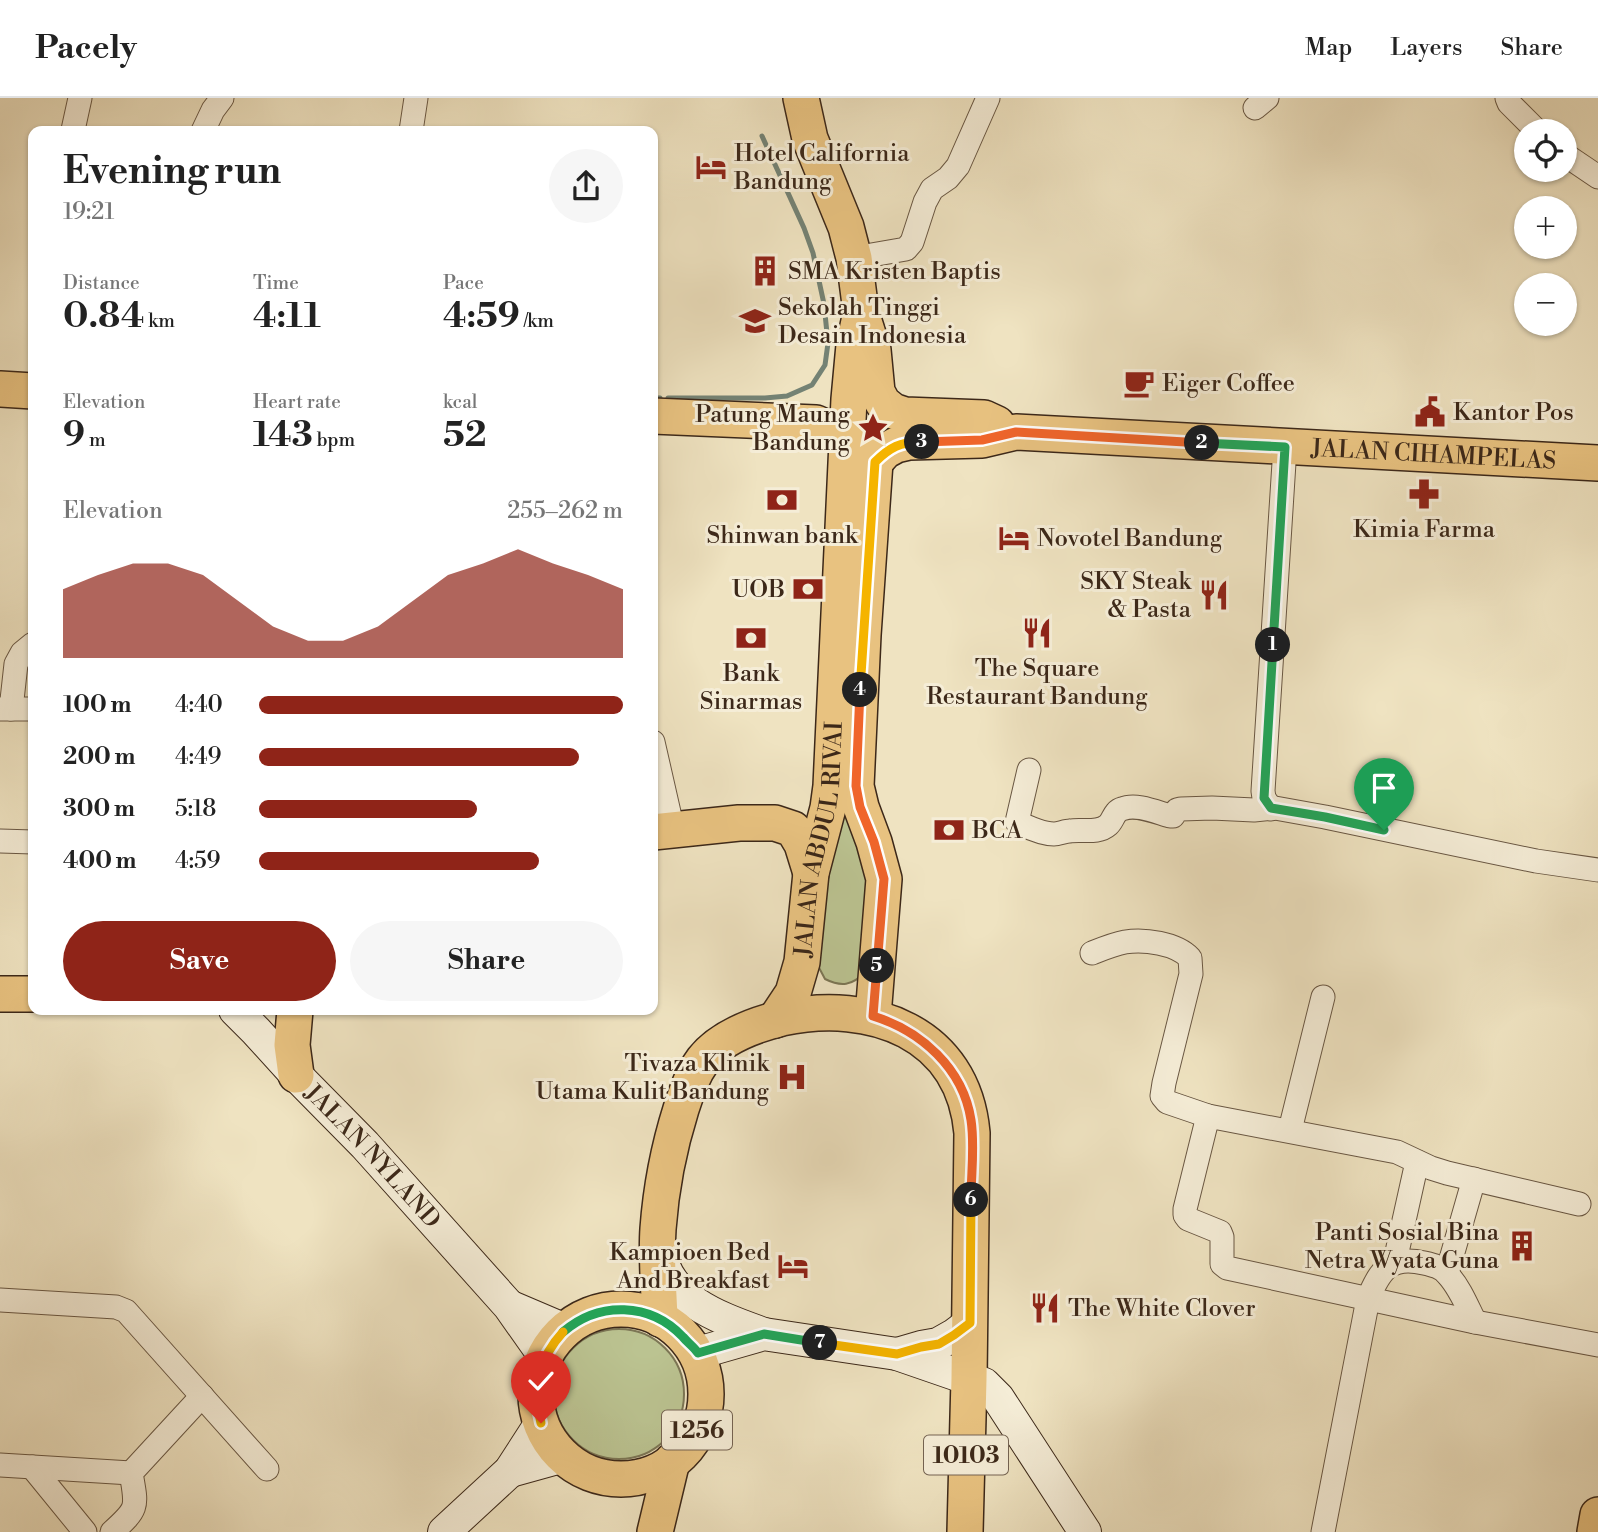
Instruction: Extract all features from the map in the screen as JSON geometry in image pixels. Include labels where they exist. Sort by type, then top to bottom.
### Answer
[{"type":"main road","points":[[779,98],[789,142],[805,178],[831,226],[854,258]]},
{"type":"main road","points":[[801,98],[810,139],[846,227],[854,258],[861,312]]},
{"type":"main road","name":"JALAN ABDUL RIVAI","points":[[775,1020],[793,993],[802,962],[811,873],[831,786],[850,389],[854,345],[861,312]]},
{"type":"main road","name":"JALAN CIHAMPELAS","points":[[861,312],[873,350],[877,391],[883,402],[893,411],[905,415],[984,418],[1016,432]]},
{"type":"main road","points":[[0,389],[28,391]]},
{"type":"main road","points":[[816,424],[840,410],[850,389]]},
{"type":"main road","points":[[658,416],[816,424],[838,433],[875,462]]},
{"type":"main road","name":"JALAN CIHAMPELAS","points":[[875,462],[885,451],[909,442],[982,440],[1016,432],[1598,463]]},
{"type":"main road","name":"JALAN ABDUL RIVAI","points":[[874,1002],[884,879],[860,807],[856,786],[875,462]]},
{"type":"main road","points":[[663,831],[739,823],[775,823],[793,829],[802,844],[811,873]]},
{"type":"main road","points":[[802,962],[806,978],[816,991],[830,999],[846,1002],[862,998],[874,1002],[901,1027],[924,1042],[944,1060],[965,1095],[972,1133],[969,1379]]},
{"type":"main road","points":[[0,994],[28,994]]},
{"type":"main road","points":[[660,1319],[658,1229],[668,1157],[694,1073],[704,1059],[723,1042],[748,1029],[775,1020],[820,1013],[853,1013],[874,1002]]},
{"type":"main road","name":"JALAN NYLAND","points":[[240,1015],[365,1145],[509,1306],[555,1344]]},
{"type":"main road","points":[[295,1015],[292,1045],[296,1075]]},
{"type":"main road","points":[[658,1229],[661,1259],[675,1288],[719,1318],[764,1334],[897,1354],[984,1384],[998,1398],[1085,1532]]},
{"type":"main road","points":[[555,1344],[584,1318],[616,1309],[639,1311],[660,1319],[678,1332],[698,1353],[764,1334]]},
{"type":"main road","points":[[897,1354],[939,1344],[970,1323]]},
{"type":"main road","name":"1256","points":[[555,1344],[540,1368],[536,1390],[541,1423],[554,1446],[574,1465],[598,1476],[625,1479],[650,1473],[672,1461],[694,1435],[703,1414],[705,1392],[698,1353]]},
{"type":"main road","name":"10103","points":[[965,1532],[969,1379]]},
{"type":"main road","points":[[443,1532],[510,1471],[541,1423]]},
{"type":"main road","points":[[966,1443],[979,1430],[995,1425],[1012,1429],[1025,1441]]},
{"type":"main road","points":[[510,1471],[564,1456]]},
{"type":"main road","name":"1256","points":[[656,1531],[672,1461]]},
{"type":"main road","name":"1256","points":[[638,1477],[656,1531]]},
{"type":"main road","points":[[1595,1532],[1598,1514]]},
{"type":"street","points":[[74,126],[80,98]]},
{"type":"street","points":[[205,126],[222,98]]},
{"type":"street","points":[[412,126],[416,98]]},
{"type":"street","points":[[854,258],[906,249],[912,242],[925,202],[932,189],[948,178],[958,166],[988,98]]},
{"type":"street","points":[[1507,98],[1525,119]]},
{"type":"street","points":[[1577,163],[1598,177]]},
{"type":"street","points":[[0,379],[28,381]]},
{"type":"street","points":[[1028,770],[1017,822],[1055,834],[1103,828],[1122,808],[1142,808],[1170,816],[1181,809],[1254,810],[1267,799],[1285,447]]},
{"type":"street","points":[[15,709],[16,664],[28,648]]},
{"type":"street","points":[[658,786],[663,831]]},
{"type":"street","points":[[1267,799],[1325,817],[1460,846],[1598,870]]},
{"type":"street","points":[[0,841],[28,842]]},
{"type":"street","points":[[1091,953],[1124,942],[1139,942],[1164,944],[1185,952],[1190,958],[1191,974],[1164,1083],[1162,1096],[1167,1102],[1208,1116],[1397,1152],[1431,1168],[1579,1204]]},
{"type":"street","points":[[1290,1130],[1323,997]]},
{"type":"street","points":[[1208,1116],[1185,1215],[1188,1219],[1220,1232],[1224,1267],[1475,1322],[1598,1345]]},
{"type":"street","points":[[1323,1532],[1368,1299],[1378,1276],[1395,1261],[1417,1162]]},
{"type":"street","points":[[1447,1273],[1474,1180]]},
{"type":"street","points":[[1395,1261],[1412,1260],[1437,1266],[1447,1273],[1463,1296],[1475,1322]]},
{"type":"street","points":[[0,1300],[116,1307],[126,1311],[267,1469]]},
{"type":"street","points":[[131,1473],[202,1396]]},
{"type":"street","points":[[0,1465],[131,1473]]},
{"type":"street","points":[[32,1467],[85,1532]]},
{"type":"street","points":[[112,1532],[135,1507],[131,1473]]},
{"type":"green space","points":[[846,789],[870,874],[865,972],[856,980],[841,984],[825,979],[816,962],[820,885]]},
{"type":"green space","points":[[619,1329],[644,1334],[665,1348],[679,1369],[684,1394],[679,1419],[665,1440],[644,1454],[619,1459],[594,1454],[573,1440],[559,1419],[554,1394],[559,1369],[573,1348],[594,1334]]},
{"type":"waterway","points":[[668,398],[787,396],[812,385],[825,365],[828,343],[824,304],[813,253],[762,136]]},
{"type":"place","name":"Hotel California Bandung","points":[[711,167]]},
{"type":"place","name":"SMA Kristen Baptis","points":[[765,271]]},
{"type":"place","name":"Sekolah Tinggi Desain Indonesia","points":[[755,321]]},
{"type":"place","name":"Eiger Coffee","points":[[1139,383]]},
{"type":"place","name":"Kantor Pos","points":[[1430,412]]},
{"type":"place","name":"Patung Maung Bandung","points":[[873,428]]},
{"type":"place","name":"Kimia Farma","points":[[1424,494]]},
{"type":"place","name":"Shinwan bank","points":[[782,500]]},
{"type":"place","name":"Novotel Bandung","points":[[1014,538]]},
{"type":"place","name":"UOB","points":[[808,589]]},
{"type":"place","name":"SKY Steak & Pasta","points":[[1214,595]]},
{"type":"place","name":"The Square Restaurant Bandung","points":[[1037,633]]},
{"type":"place","name":"Bank Sinarmas","points":[[751,638]]},
{"type":"place","name":"BCA","points":[[949,830]]},
{"type":"place","name":"Tivaza Klinik Utama Kulit Bandung","points":[[792,1077]]},
{"type":"place","name":"Panti Sosial Bina Netra Wyata Guna","points":[[1522,1246]]},
{"type":"place","name":"Kampioen Bed And Breakfast","points":[[793,1266]]},
{"type":"place","name":"The White Clover","points":[[1045,1308]]},
{"type":"route","points":[[541,1423],[536,1390],[540,1368],[550,1348],[573,1324],[605,1311],[628,1309],[650,1314],[670,1325],[698,1353],[764,1334],[897,1354],[939,1344],[970,1323],[972,1133],[965,1095],[944,1060],[924,1042],[901,1027],[873,1016],[884,879],[874,842],[860,807],[856,786],[873,483],[875,462],[885,451],[909,442],[982,440],[1016,432],[1285,447],[1264,798],[1271,808],[1384,830]]}]
